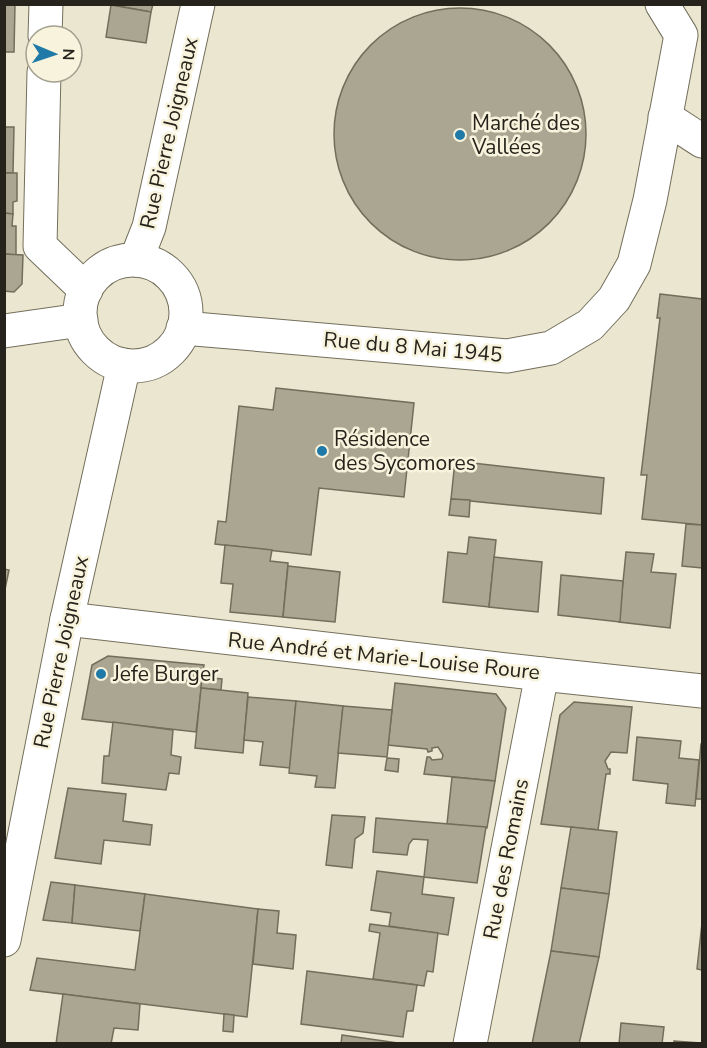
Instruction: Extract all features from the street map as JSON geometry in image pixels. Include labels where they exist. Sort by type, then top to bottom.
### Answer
[{"type":"street","points":[[45,24],[46,4]]},
{"type":"street","name":"Rue Pierre Joigneaux","points":[[136,260],[151,219],[198,4]]},
{"type":"street","name":"Rue du 8 Mai 1945","points":[[183,328],[507,356],[550,348],[590,325],[614,299],[634,264],[650,200],[681,35],[662,4]]},
{"type":"street","points":[[44,84],[40,246],[83,305]]},
{"type":"street","points":[[665,117],[702,141]]},
{"type":"street","points":[[136,260],[149,262],[162,268],[176,282],[185,301],[186,315],[177,342],[167,353],[153,361],[139,365],[124,365],[106,358],[92,346],[83,329],[83,305],[94,277],[106,267],[121,261],[136,260]]},
{"type":"street","points":[[4,331],[83,305]]},
{"type":"street","name":"Rue Pierre Joigneaux","points":[[4,940],[67,619],[124,365]]},
{"type":"street","name":"Rue André et Marie-Louise Roure","points":[[67,619],[702,691]]},
{"type":"street","name":"Rue des Romains","points":[[470,1044],[542,674]]},
{"type":"building","points":[[4,4],[15,4],[14,52],[4,52]]},
{"type":"building","points":[[119,4],[153,4],[151,12],[118,6]]},
{"type":"building","points":[[111,5],[151,12],[146,43],[106,37]]},
{"type":"building","name":"Marché des Vallées","points":[[460,8],[485,11],[508,18],[530,30],[549,45],[564,64],[576,86],[583,109],[586,134],[583,159],[576,182],[564,204],[549,223],[530,238],[508,250],[485,257],[460,260],[435,257],[412,250],[390,238],[371,223],[356,204],[344,182],[337,159],[334,134],[337,109],[344,86],[356,64],[371,45],[390,30],[412,18],[435,11]]},
{"type":"building","points":[[4,127],[14,127],[13,173],[4,173]]},
{"type":"building","points":[[4,173],[17,173],[17,201],[13,202],[13,214],[4,213]]},
{"type":"building","points":[[4,213],[13,214],[12,226],[16,226],[16,255],[4,254]]},
{"type":"building","points":[[4,254],[23,255],[22,284],[14,292],[4,291]]},
{"type":"building","points":[[660,294],[702,299],[702,525],[642,519],[647,475],[641,475],[660,318],[657,318]]},
{"type":"building","name":"Résidence des Sycomores","points":[[276,388],[414,403],[404,497],[319,488],[311,555],[215,544],[218,521],[226,522],[239,406],[273,410]]},
{"type":"building","points":[[455,461],[604,478],[601,514],[451,499]]},
{"type":"building","points":[[451,499],[470,500],[469,517],[449,515]]},
{"type":"building","points":[[686,524],[702,525],[702,568],[682,566]]},
{"type":"building","points":[[469,537],[496,540],[489,607],[443,602],[448,552],[467,554]]},
{"type":"building","points":[[225,545],[272,550],[270,561],[288,563],[283,617],[230,612],[233,584],[221,583]]},
{"type":"building","points":[[626,552],[654,554],[651,572],[676,574],[670,628],[619,622]]},
{"type":"building","points":[[494,557],[542,562],[538,612],[489,607]]},
{"type":"building","points":[[288,566],[340,572],[335,622],[283,617]]},
{"type":"building","points":[[4,569],[9,570],[4,594]]},
{"type":"building","points":[[561,575],[623,581],[620,622],[558,615]]},
{"type":"building","points":[[108,656],[204,665],[196,732],[82,719],[92,665]]},
{"type":"building","points":[[202,677],[222,679],[221,690],[201,688]]},
{"type":"building","points":[[395,683],[496,694],[506,708],[495,781],[424,774],[427,757],[432,760],[442,759],[443,755],[438,747],[428,752],[427,749],[388,745]]},
{"type":"building","points":[[201,688],[248,693],[243,753],[195,748]]},
{"type":"building","points":[[248,697],[296,701],[290,768],[260,765],[263,742],[244,740]]},
{"type":"building","points":[[296,701],[343,706],[335,788],[315,787],[317,776],[289,773]]},
{"type":"building","points":[[574,702],[632,707],[627,753],[611,752],[605,761],[610,774],[606,774],[598,830],[541,824],[560,715]]},
{"type":"building","points":[[343,706],[392,710],[387,757],[338,753]]},
{"type":"building","points":[[113,722],[173,730],[171,755],[181,757],[179,774],[169,773],[166,790],[102,783],[104,756],[109,756]]},
{"type":"building","points":[[637,737],[681,741],[679,758],[699,760],[695,806],[666,803],[668,784],[633,780]]},
{"type":"building","points":[[701,744],[702,799],[696,799]]},
{"type":"building","points":[[387,758],[399,759],[398,772],[385,770]]},
{"type":"building","points":[[452,777],[495,781],[487,828],[447,824]]},
{"type":"building","points":[[68,788],[126,794],[123,821],[152,825],[150,845],[104,840],[101,864],[55,858]]},
{"type":"building","points":[[332,815],[365,817],[363,833],[355,839],[352,868],[326,865]]},
{"type":"building","points":[[376,818],[486,827],[477,883],[424,877],[428,840],[413,839],[409,844],[407,855],[373,852]]},
{"type":"building","points":[[571,827],[617,832],[609,894],[561,888]]},
{"type":"building","points":[[377,871],[424,877],[422,894],[454,898],[448,935],[389,926],[391,913],[371,910]]},
{"type":"building","points":[[51,882],[75,885],[72,923],[43,920]]},
{"type":"building","points":[[75,885],[145,894],[140,931],[72,923]]},
{"type":"building","points":[[561,888],[609,894],[599,957],[551,951]]},
{"type":"building","points":[[145,894],[258,909],[247,1017],[30,990],[37,958],[135,970]]},
{"type":"building","points":[[258,909],[279,911],[277,933],[296,935],[293,969],[253,964]]},
{"type":"building","points":[[702,923],[702,970],[697,969]]},
{"type":"building","points":[[370,924],[438,933],[433,972],[427,971],[424,986],[373,979],[380,933],[369,931]]},
{"type":"building","points":[[551,951],[599,957],[579,1044],[532,1044]]},
{"type":"building","points":[[307,971],[417,985],[413,1011],[407,1011],[403,1037],[301,1024]]},
{"type":"building","points":[[63,994],[140,1004],[138,1030],[114,1028],[111,1044],[56,1044]]},
{"type":"building","points":[[224,1014],[234,1015],[233,1032],[223,1031]]},
{"type":"building","points":[[621,1023],[664,1027],[662,1044],[619,1044]]},
{"type":"building","points":[[342,1035],[405,1044],[341,1044]]},
{"type":"building","points":[[674,1041],[701,1043],[674,1044]]},
{"type":"place","name":"Marché des Vallées","points":[[460,135]]},
{"type":"place","name":"Résidence des Sycomores","points":[[322,451]]},
{"type":"place","name":"Jefe Burger","points":[[101,674]]}]
